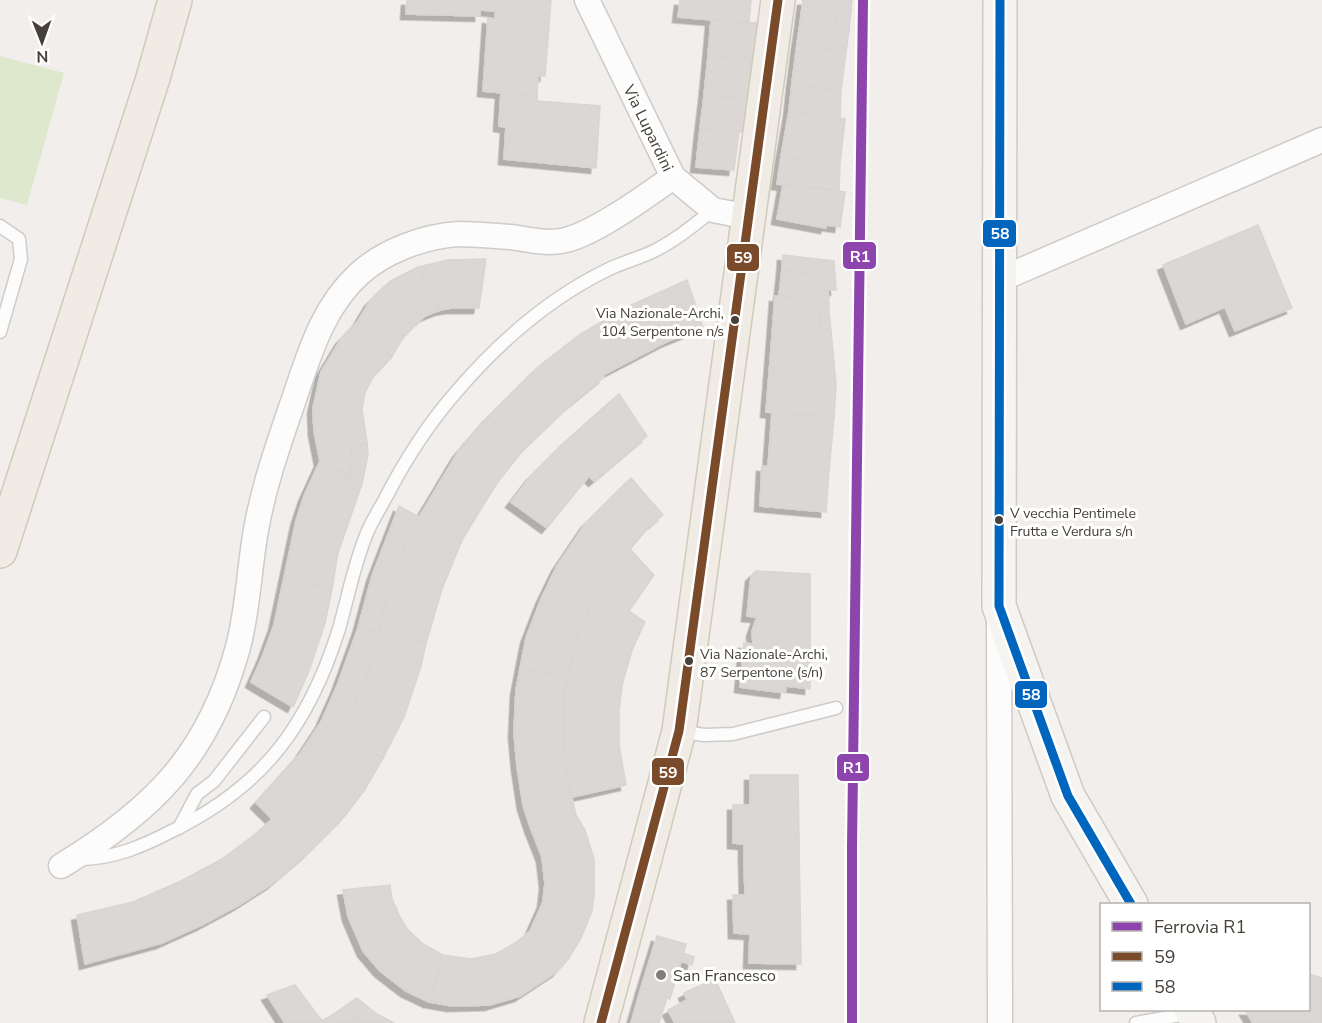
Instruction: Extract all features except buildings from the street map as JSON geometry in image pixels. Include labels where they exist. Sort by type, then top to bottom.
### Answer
[{"type":"main road","points":[[0,551],[153,78],[175,0]]},
{"type":"main road","points":[[601,1023],[679,730],[778,0]]},
{"type":"street","name":"Via Lupardini","points":[[587,0],[673,177],[713,210],[749,217]]},
{"type":"street","points":[[1000,0],[1000,1023]]},
{"type":"street","points":[[999,280],[1322,140]]},
{"type":"street","points":[[66,863],[120,828],[166,786],[197,744],[212,718],[238,646],[256,528],[274,457],[316,334],[332,306],[358,274],[383,256],[411,244],[457,234],[551,242],[567,240],[596,226],[673,177]]},
{"type":"street","points":[[999,606],[1068,795],[1130,903]]},
{"type":"lane","points":[[66,863],[100,860],[140,847],[210,812],[246,784],[278,752],[315,693],[338,630],[367,532],[421,436],[456,392],[495,349],[556,300],[609,269],[654,251],[679,237],[713,210]]},
{"type":"lane","points":[[0,226],[19,239],[21,259],[0,332]]},
{"type":"lane","points":[[679,730],[704,735],[733,734],[836,708]]},
{"type":"lane","points":[[179,828],[197,794],[214,781],[264,717]]},
{"type":"lane","points":[[1136,1023],[1195,1015]]},
{"type":"green space","points":[[0,56],[64,73],[27,205],[0,198]]},
{"type":"rail line","name":"R1","points":[[852,1023],[852,848],[863,0]]},
{"type":"transit line","name":"59","points":[[601,1023],[679,731],[778,0]]},
{"type":"transit line","name":"58","points":[[1000,0],[999,606],[1068,796],[1130,903]]},
{"type":"place","name":"Via Nazionale-Archi, 104 Serpentone n/s","points":[[735,320]]},
{"type":"place","name":"V vecchia Pentimele Frutta e Verdura s/n","points":[[999,520]]},
{"type":"place","name":"Via Nazionale-Archi, 87 Serpentone (s/n)","points":[[689,661]]},
{"type":"place","name":"San Francesco","points":[[661,975]]}]
